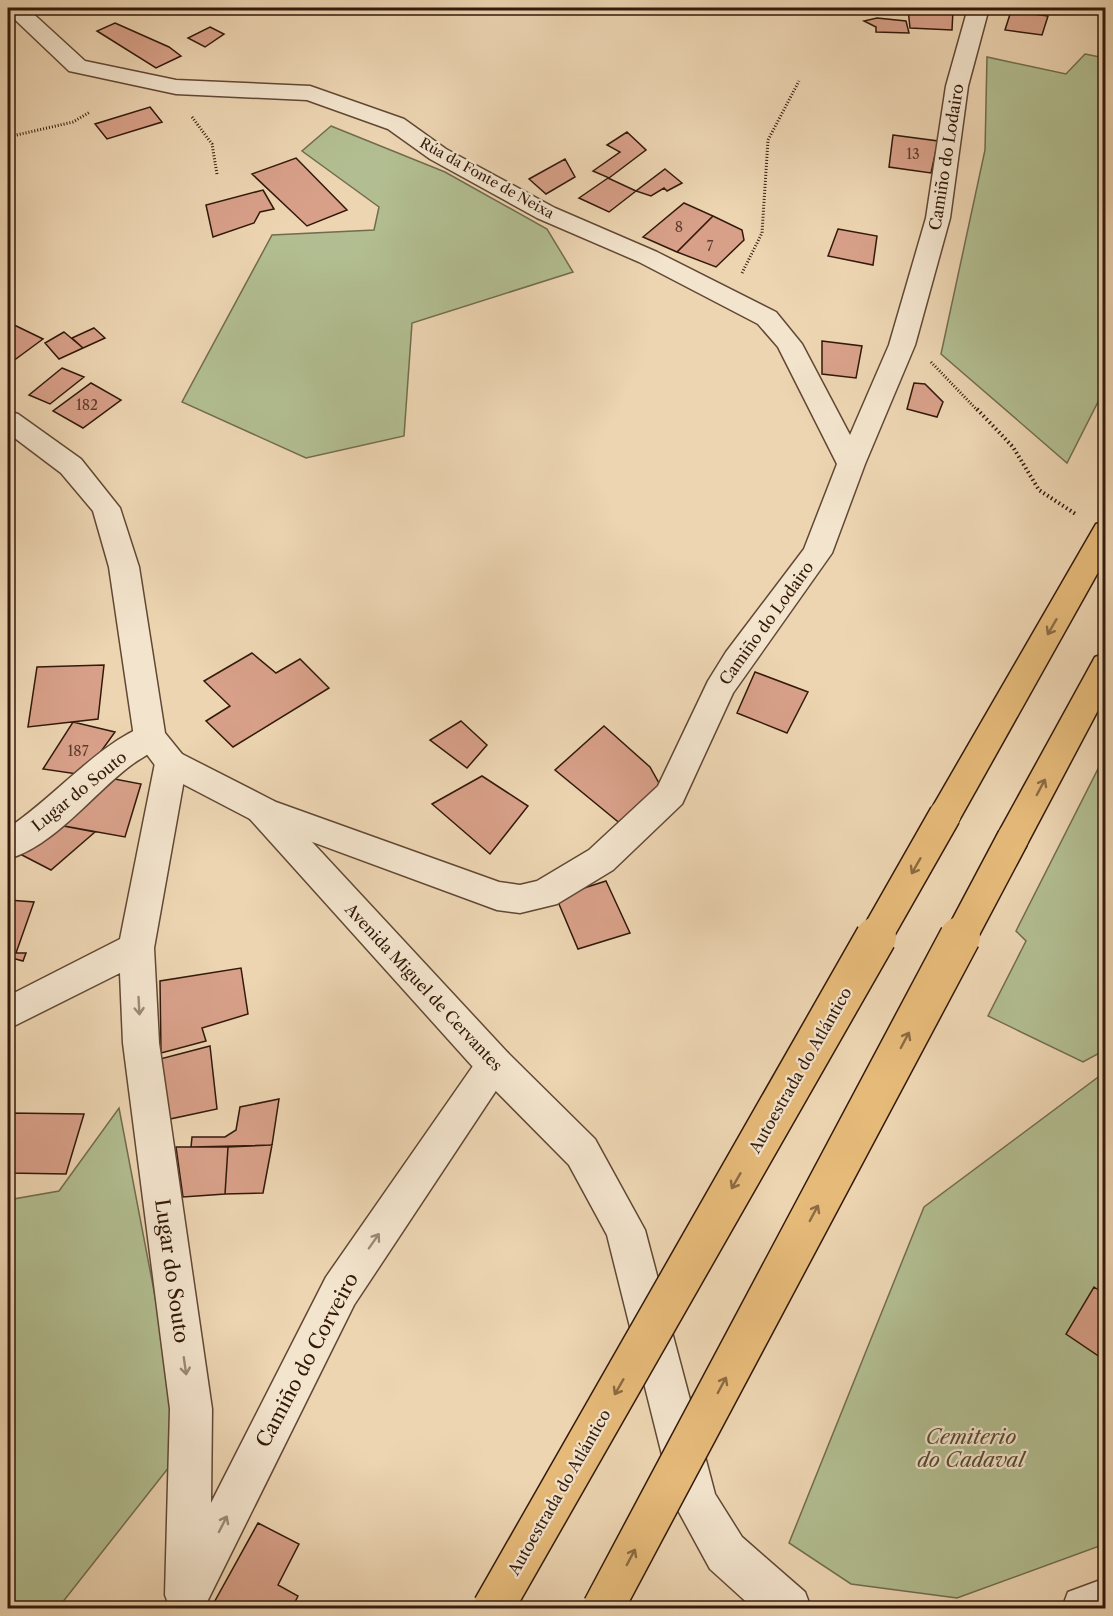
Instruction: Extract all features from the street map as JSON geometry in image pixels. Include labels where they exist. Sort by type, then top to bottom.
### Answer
[{"type":"highway","name":"Autoestrada do Atlántico","points":[[493,1608],[1106,531]]},
{"type":"highway","points":[[603,1608],[1106,665]]},
{"type":"street","name":"Rúa da Fonte de Neixa","points":[[15,8],[77,66],[134,80],[176,87],[310,93],[396,124],[438,154],[546,213],[648,257],[767,318],[789,344],[851,464]]},
{"type":"street","name":"Camiño do Lodairo","points":[[262,810],[440,873],[497,896],[520,899],[545,894],[601,860],[670,795],[719,688],[737,660],[817,553],[851,464],[902,345],[938,218],[957,86],[979,8]]},
{"type":"street","points":[[8,420],[71,466],[106,508],[124,567],[161,750]]},
{"type":"street","name":"Avenida Miguel de Cervantes","points":[[161,750],[262,810],[495,1065],[582,1152],[625,1230],[696,1503],[726,1553],[782,1606]]},
{"type":"street","name":"Lugar do Souto","points":[[8,845],[45,821],[119,757],[161,750],[136,948],[141,1043],[191,1409],[184,1602]]},
{"type":"street","points":[[8,1013],[136,948]]},
{"type":"street","name":"Camiño do Corveiro","points":[[184,1602],[340,1291],[495,1065]]},
{"type":"street","points":[[1084,1608],[1106,1600]]},
{"type":"path","points":[[739,303],[742,270],[762,233],[768,140],[799,81]]},
{"type":"path","points":[[8,137],[73,122],[90,112]]},
{"type":"path","points":[[191,116],[212,144],[217,174]]},
{"type":"path","points":[[902,345],[933,363],[1013,447],[1039,490],[1079,516]]},
{"type":"green space","points":[[1085,54],[1105,58],[1105,388],[1067,463],[941,354],[985,150],[987,57],[1066,74]]},
{"type":"green space","points":[[331,126],[445,172],[547,229],[573,272],[412,323],[404,436],[306,458],[182,402],[272,235],[374,230],[379,207],[302,151]]},
{"type":"green space","points":[[1105,755],[1105,1050],[1083,1062],[988,1016],[1026,941],[1016,931]]},
{"type":"green space","name":"Cemiterio do Cadaval","points":[[1105,1072],[1105,1544],[957,1598],[851,1584],[789,1543],[924,1207]]},
{"type":"green space","points":[[119,1108],[184,1448],[58,1608],[8,1608],[8,1200],[59,1191]]},
{"type":"building","points":[[908,9],[953,10],[952,30],[910,28]]},
{"type":"building","points":[[1011,11],[1048,16],[1042,35],[1005,30]]},
{"type":"building","points":[[877,18],[906,21],[909,33],[876,32],[876,27],[864,21]]},
{"type":"building","points":[[115,23],[169,47],[181,56],[156,68],[97,31]]},
{"type":"building","points":[[210,27],[224,34],[205,47],[188,38]]},
{"type":"building","points":[[150,107],[162,122],[107,139],[95,124]]},
{"type":"building","points":[[627,132],[646,150],[609,178],[593,171],[620,152],[607,145]]},
{"type":"building","points":[[893,135],[938,141],[931,173],[889,167]]},
{"type":"building","points":[[296,158],[347,210],[307,226],[252,174]]},
{"type":"building","points":[[565,159],[575,177],[546,194],[529,179]]},
{"type":"building","points":[[665,169],[682,183],[667,191],[664,188],[651,196],[636,191]]},
{"type":"building","points":[[608,178],[636,191],[609,212],[579,198]]},
{"type":"building","points":[[263,190],[274,209],[260,212],[254,223],[213,237],[206,205]]},
{"type":"building","points":[[684,203],[713,216],[677,252],[643,237]]},
{"type":"building","points":[[713,216],[742,230],[744,240],[716,267],[677,252]]},
{"type":"building","points":[[838,229],[877,236],[873,265],[828,256]]},
{"type":"building","points":[[8,322],[43,339],[9,364],[8,364]]},
{"type":"building","points":[[94,328],[105,338],[83,348],[72,338]]},
{"type":"building","points":[[64,332],[83,348],[59,359],[45,343]]},
{"type":"building","points":[[822,341],[862,346],[856,378],[822,374]]},
{"type":"building","points":[[62,368],[84,377],[50,404],[29,395]]},
{"type":"building","points":[[91,383],[121,400],[83,428],[53,411]]},
{"type":"building","points":[[914,383],[925,384],[943,402],[937,417],[907,409]]},
{"type":"building","points":[[252,653],[276,673],[300,659],[329,688],[233,747],[206,721],[230,706],[204,681]]},
{"type":"building","points":[[104,665],[98,719],[28,727],[37,667]]},
{"type":"building","points":[[755,672],[808,692],[787,733],[737,713]]},
{"type":"building","points":[[461,721],[487,745],[467,768],[430,740]]},
{"type":"building","points":[[73,722],[115,732],[84,775],[43,769]]},
{"type":"building","points":[[604,726],[650,767],[660,785],[622,825],[555,770]]},
{"type":"building","points":[[482,776],[528,806],[490,854],[432,804]]},
{"type":"building","points":[[104,777],[141,784],[125,837],[53,824]]},
{"type":"building","points":[[53,824],[95,832],[51,870],[20,854]]},
{"type":"building","points":[[606,881],[630,933],[578,949],[556,897]]},
{"type":"building","points":[[8,900],[34,902],[16,953],[26,953],[23,961],[8,957]]},
{"type":"building","points":[[241,968],[248,1014],[202,1028],[206,1041],[161,1053],[160,981]]},
{"type":"building","points":[[210,1046],[217,1109],[170,1119],[160,1059]]},
{"type":"building","points":[[279,1099],[272,1145],[191,1147],[192,1137],[225,1137],[236,1130],[240,1107]]},
{"type":"building","points":[[8,1113],[84,1114],[66,1174],[8,1173]]},
{"type":"building","points":[[272,1145],[263,1193],[225,1194],[228,1147]]},
{"type":"building","points":[[176,1147],[228,1147],[225,1194],[183,1197]]},
{"type":"building","points":[[1094,1287],[1106,1295],[1106,1361],[1066,1334]]},
{"type":"building","points":[[258,1523],[299,1544],[278,1585],[298,1596],[292,1608],[211,1608]]}]
